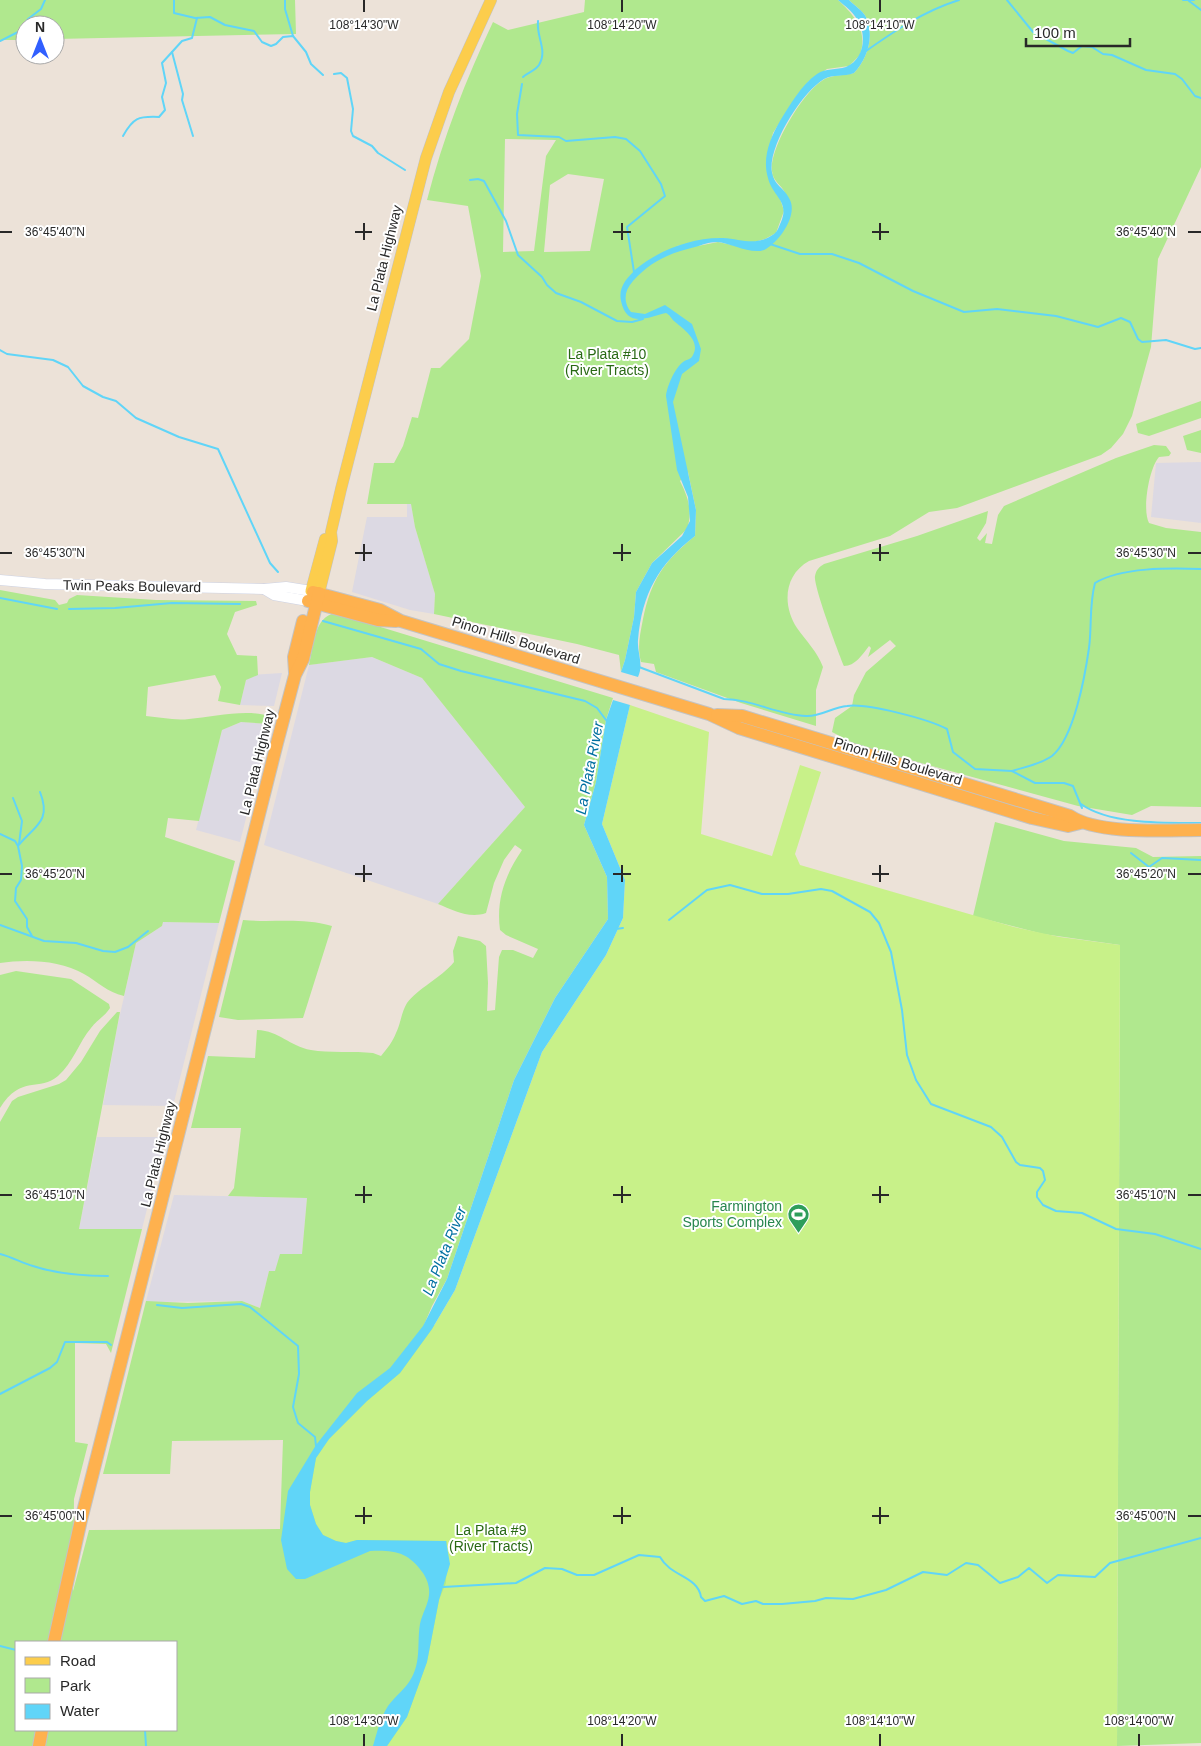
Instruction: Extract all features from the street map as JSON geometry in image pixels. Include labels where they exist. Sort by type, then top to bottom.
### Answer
[{"type":"highway","name":"Pinon Hills Boulevard","points":[[314,597],[378,620],[401,621],[709,714],[739,728],[1022,815],[1068,826],[1080,823],[1150,830],[1201,830]]},
{"type":"highway","name":"La Plata Highway","points":[[54,1641],[81,1520],[295,675],[294,658],[314,597]]},
{"type":"highway","points":[[39,1746],[42,1731]]},
{"type":"main road","name":"La Plata Highway","points":[[314,597],[325,539],[331,532],[426,158],[459,68],[491,0]]},
{"type":"main road","name":"Twin Peaks Boulevard","points":[[0,580],[45,584],[264,589],[286,587],[314,597]]},
{"type":"shaded area","points":[[1201,462],[1201,523],[1151,517],[1156,463]]},
{"type":"shaded area","points":[[407,504],[411,504],[415,527],[435,594],[434,614],[410,610],[352,592],[367,517],[407,517]]},
{"type":"shaded area","points":[[372,657],[422,678],[525,807],[438,904],[264,845],[309,665]]},
{"type":"shaded area","points":[[282,673],[274,706],[240,705],[246,680],[252,675]]},
{"type":"shaded area","points":[[241,722],[270,724],[240,842],[196,830],[222,730]]},
{"type":"shaded area","points":[[163,922],[219,923],[173,1106],[103,1105],[117,1028],[136,943],[162,926]]},
{"type":"shaded area","points":[[97,1137],[165,1137],[142,1229],[79,1229]]},
{"type":"shaded area","points":[[174,1195],[307,1198],[302,1254],[275,1272],[269,1271],[260,1308],[242,1301],[146,1301]]},
{"type":"green space","points":[[0,0],[295,0],[296,34],[65,39],[65,15],[15,15],[15,40],[0,40]]},
{"type":"green space","name":"La Plata #10 (River Tracts)","points":[[585,0],[838,0],[855,18],[861,31],[862,46],[860,55],[849,66],[827,69],[809,81],[798,94],[773,133],[767,157],[784,211],[776,233],[751,243],[721,238],[677,246],[698,246],[718,242],[760,251],[777,239],[789,220],[788,203],[784,190],[774,178],[772,171],[776,148],[791,119],[818,83],[830,77],[854,73],[866,54],[870,40],[869,25],[861,10],[849,0],[1201,0],[1201,167],[1158,259],[1151,347],[1132,416],[1123,434],[1111,448],[1101,455],[957,508],[929,512],[890,536],[809,561],[801,567],[794,574],[790,582],[788,600],[792,619],[815,651],[823,667],[816,690],[816,726],[741,703],[656,672],[654,664],[641,662],[639,646],[641,630],[650,593],[660,572],[667,563],[695,536],[696,510],[688,472],[680,481],[690,510],[687,529],[652,563],[636,592],[634,617],[621,672],[619,655],[577,644],[434,614],[435,594],[415,527],[411,504],[367,504],[374,463],[394,463],[403,446],[412,417],[418,418],[431,368],[440,368],[469,339],[481,276],[468,206],[427,200],[448,131],[483,43],[493,22],[508,30],[584,12]],"holes":[[[505,139],[556,140],[546,156],[534,251],[503,252]],[[568,174],[604,179],[590,251],[544,252],[550,185]]]},
{"type":"green space","points":[[1201,401],[1201,418],[1149,436],[1138,433],[1136,424]]},
{"type":"green space","points":[[1201,430],[1201,453],[1187,450],[1183,436]]},
{"type":"green space","points":[[1154,445],[1166,446],[1171,453],[1169,456],[1159,457],[1152,470],[1146,499],[1149,523],[1166,528],[1201,532],[1201,807],[1151,806],[1132,815],[1078,806],[859,746],[832,732],[835,718],[852,706],[854,695],[866,672],[896,646],[890,640],[868,657],[871,648],[869,646],[855,662],[844,666],[815,582],[816,572],[819,568],[824,564],[917,536],[988,511],[986,523],[977,538],[980,541],[987,533],[985,543],[992,544],[998,515],[1004,506],[1116,458]]},
{"type":"green space","points":[[0,590],[55,600],[59,605],[67,603],[69,599],[77,595],[156,600],[256,601],[257,605],[235,612],[227,634],[237,655],[257,656],[258,675],[246,680],[240,705],[218,701],[221,687],[215,675],[148,687],[146,716],[184,719],[252,713],[271,717],[270,724],[241,722],[222,730],[199,821],[168,818],[165,837],[235,861],[219,923],[163,922],[162,926],[136,943],[124,996],[113,992],[75,969],[54,963],[21,961],[0,963]]},
{"type":"green space","name":"La Plata #9 (River Tracts)","points":[[332,614],[338,614],[613,698],[606,720],[596,782],[584,825],[607,877],[608,919],[555,998],[514,1080],[447,1279],[424,1325],[702,1327],[697,1746],[0,1746],[0,1122],[12,1101],[18,1097],[66,1080],[81,1062],[100,1031],[117,1012],[120,1012],[79,1229],[142,1229],[111,1353],[106,1344],[75,1343],[75,1442],[88,1444],[74,1499],[73,1591],[89,1530],[280,1529],[283,1440],[172,1441],[170,1474],[103,1474],[146,1301],[188,1303],[242,1301],[260,1308],[269,1271],[275,1271],[280,1254],[302,1254],[307,1198],[228,1196],[234,1188],[241,1128],[191,1128],[208,1056],[255,1058],[257,1030],[272,1033],[311,1050],[373,1053],[381,1056],[395,1036],[407,1003],[454,962],[453,951],[458,936],[480,941],[486,946],[487,1011],[495,1010],[499,957],[502,950],[513,950],[533,958],[538,949],[506,935],[500,930],[499,908],[503,888],[522,850],[515,845],[504,860],[494,883],[486,913],[480,915],[467,914],[438,904],[525,807],[422,678],[372,657],[309,665],[315,635],[321,622]]},
{"type":"green space","name":"Farmington Sports Complex","points":[[630,705],[709,732],[701,834],[772,856],[800,765],[821,772],[795,854],[800,865],[1014,927],[1060,937],[1120,945],[1117,1746],[387,1746],[407,1717],[427,1662],[439,1600],[446,1583],[447,1541],[357,1540],[346,1543],[323,1535],[316,1524],[310,1505],[310,1492],[316,1458],[329,1439],[367,1401],[400,1373],[432,1329],[455,1290],[542,1052],[606,955],[623,918],[625,880],[602,824]]},
{"type":"green space","points":[[995,822],[1064,841],[1136,848],[1153,857],[1201,856],[1201,1743],[1117,1746],[1120,945],[1043,934],[973,916]]},
{"type":"green space","points":[[243,920],[298,921],[332,926],[303,1018],[238,1020],[219,1017]]},
{"type":"green space","points":[[16,971],[71,979],[109,1004],[110,1008],[93,1025],[68,1065],[58,1076],[51,1081],[30,1085],[15,1091],[0,1108],[0,975]]},
{"type":"water","points":[[838,0],[849,0],[865,15],[869,25],[870,40],[863,61],[854,73],[827,77],[815,86],[797,108],[780,135],[772,162],[772,173],[775,181],[789,198],[792,212],[782,234],[771,245],[761,251],[748,250],[717,242],[677,252],[647,268],[633,281],[626,293],[628,308],[631,312],[645,314],[665,305],[692,324],[701,349],[699,361],[682,374],[673,402],[696,510],[695,536],[671,557],[654,581],[648,594],[640,623],[638,645],[640,672],[638,677],[621,672],[634,617],[636,592],[652,563],[682,536],[690,521],[688,497],[677,470],[666,396],[674,373],[683,362],[691,358],[695,350],[695,344],[690,335],[666,313],[639,319],[628,315],[621,301],[622,287],[636,269],[645,262],[688,242],[712,238],[755,241],[774,234],[781,222],[783,209],[770,184],[766,171],[768,148],[773,134],[792,102],[811,79],[820,72],[846,67],[857,58],[862,46],[862,32],[857,19]]},
{"type":"water","points":[[613,700],[630,705],[602,824],[625,880],[623,918],[606,955],[542,1052],[455,1290],[432,1329],[400,1373],[367,1401],[329,1439],[316,1458],[310,1492],[310,1505],[316,1524],[323,1535],[346,1543],[357,1540],[446,1541],[450,1564],[439,1600],[427,1662],[407,1717],[387,1746],[373,1746],[385,1711],[407,1685],[415,1671],[418,1658],[420,1624],[429,1595],[428,1583],[417,1566],[406,1557],[394,1552],[379,1551],[370,1551],[305,1579],[296,1579],[287,1569],[281,1540],[288,1491],[316,1445],[357,1393],[390,1368],[423,1326],[447,1279],[514,1080],[555,998],[608,919],[607,877],[584,825],[596,782],[606,720]]},
{"type":"waterway","points":[[0,41],[20,31],[28,19],[41,9],[45,0]]},
{"type":"waterway","points":[[174,0],[174,13],[195,18],[210,17],[225,25],[254,31],[262,42],[271,46],[283,37],[293,36],[306,52],[311,64],[323,75]]},
{"type":"waterway","points":[[285,0],[285,9],[293,36]]},
{"type":"waterway","points":[[866,51],[922,15],[959,0]]},
{"type":"waterway","points":[[1007,0],[1033,32],[1068,51],[1073,53],[1082,46],[1092,47],[1103,54],[1112,55],[1146,70],[1175,74],[1182,79],[1195,96],[1201,98]]},
{"type":"waterway","points":[[1183,0],[1194,0]]},
{"type":"waterway","points":[[1189,1],[1201,10]]},
{"type":"waterway","points":[[123,136],[130,125],[137,119],[159,117],[165,110],[162,97],[166,83],[162,63],[182,41],[192,38],[197,18]]},
{"type":"waterway","points":[[523,77],[537,67],[541,59],[542,49],[538,21]]},
{"type":"waterway","points":[[172,52],[183,94],[182,100],[193,136]]},
{"type":"waterway","points":[[334,74],[341,73],[347,78],[353,109],[351,131],[353,136],[372,146],[378,153],[405,170]]},
{"type":"waterway","points":[[522,84],[517,114],[518,135],[559,137],[566,141],[615,137],[626,139],[640,151],[661,184],[665,196],[627,227],[634,272]]},
{"type":"waterway","points":[[470,180],[478,179],[484,181],[506,221],[518,255],[556,293],[581,302],[617,321],[632,322],[643,319]]},
{"type":"waterway","points":[[770,244],[800,254],[832,254],[859,263],[913,291],[964,312],[997,309],[1056,316],[1098,327],[1121,318],[1130,322],[1138,339],[1142,342],[1166,340],[1195,349],[1201,348]]},
{"type":"waterway","points":[[0,350],[7,354],[53,360],[68,367],[83,386],[103,397],[116,401],[136,418],[179,437],[218,449],[270,563],[278,572]]},
{"type":"waterway","points":[[1012,771],[1048,759],[1060,747],[1066,735],[1077,706],[1085,674],[1095,583],[1132,571],[1201,569]]},
{"type":"waterway","points":[[0,598],[57,609]]},
{"type":"waterway","points":[[69,609],[115,608],[172,603],[240,604]]},
{"type":"waterway","name":"La Plata River","points":[[323,621],[421,649],[439,664],[461,671],[585,701],[597,708],[606,720]]},
{"type":"waterway","points":[[639,667],[724,699],[745,702],[795,715],[811,716],[842,707],[856,706],[882,709],[926,721],[947,729],[953,752],[975,769],[1012,771],[1035,783],[1064,783],[1073,786],[1082,808]]},
{"type":"waterway","points":[[32,936],[27,927],[27,919],[15,901],[16,888],[21,880],[22,866],[18,846],[40,823],[43,817],[44,810],[40,792]]},
{"type":"waterway","points":[[13,798],[22,821],[19,844]]},
{"type":"waterway","points":[[1081,804],[1093,811],[1123,819],[1156,823],[1201,823]]},
{"type":"waterway","points":[[0,834],[15,841],[18,846]]},
{"type":"waterway","points":[[1131,853],[1149,867],[1162,858],[1201,860]]},
{"type":"waterway","points":[[669,920],[707,890],[730,885],[762,894],[788,894],[821,889],[832,891],[870,912],[879,923],[891,952],[902,1010],[907,1055],[916,1080],[931,1104],[991,1127],[1002,1137],[1016,1162],[1020,1165],[1040,1168],[1043,1171],[1045,1180],[1037,1192],[1037,1197],[1043,1205],[1056,1211],[1082,1213],[1116,1229],[1155,1234],[1201,1249]]},
{"type":"waterway","points":[[0,925],[44,941],[76,943],[103,951],[115,952],[128,947],[148,931]]},
{"type":"waterway","points":[[616,929],[623,928]]},
{"type":"waterway","points":[[0,1254],[51,1271],[108,1276]]},
{"type":"waterway","points":[[157,1305],[182,1308],[241,1304],[250,1307],[298,1346],[299,1374],[293,1407],[298,1423],[315,1437],[316,1446]]},
{"type":"waterway","points":[[0,1394],[50,1368],[57,1362],[65,1342],[107,1342],[111,1345]]},
{"type":"waterway","points":[[443,1587],[516,1583],[545,1568],[562,1569],[577,1575],[594,1575],[639,1555],[660,1557],[671,1569],[690,1580],[699,1590],[701,1597],[705,1601],[724,1596],[742,1604],[756,1601],[763,1604],[782,1604],[826,1598],[853,1599],[886,1590],[923,1572],[947,1575],[966,1563],[978,1565],[1000,1583],[1018,1577],[1029,1568],[1047,1583],[1058,1575],[1095,1577],[1110,1563],[1201,1538]]},
{"type":"waterway","points":[[0,1646],[15,1650]]},
{"type":"waterway","points":[[145,1731],[146,1746]]},
{"type":"place","name":"Farmington Sports Complex","points":[[798,1233]]}]
